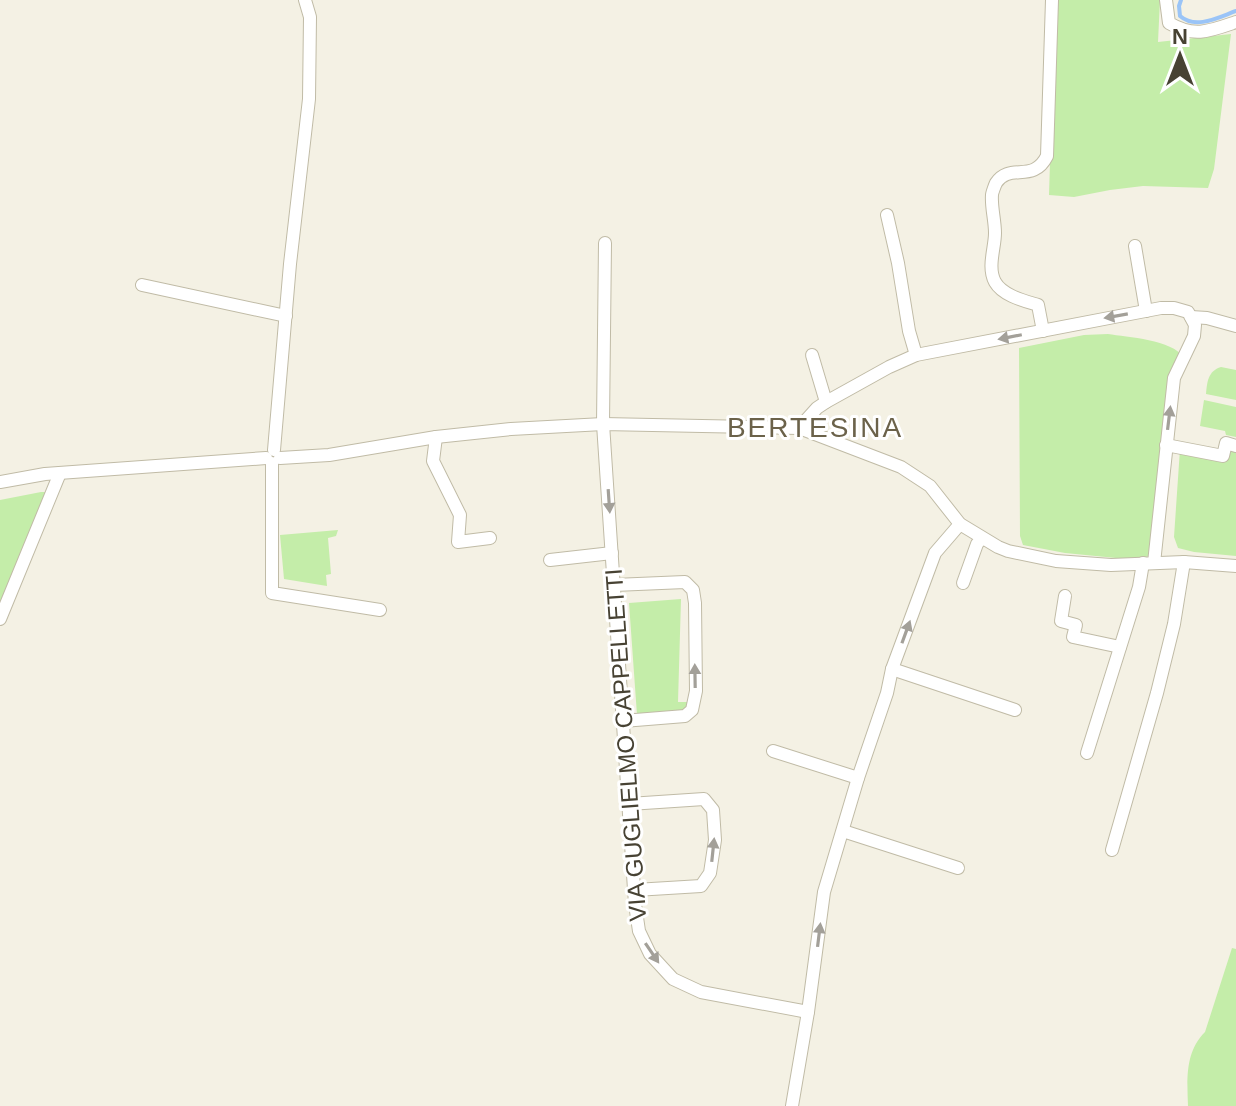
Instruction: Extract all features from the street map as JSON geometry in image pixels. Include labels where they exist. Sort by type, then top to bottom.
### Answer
[{"type":"street","points":[[305,0],[310,17],[309,99],[276,410],[272,593],[380,610]]},
{"type":"street","points":[[1043,331],[1038,305],[1018,299],[1001,289],[995,281],[992,266],[995,233],[992,193],[997,182],[1007,173],[1029,172],[1042,166],[1047,156],[1052,0]]},
{"type":"street","points":[[1166,0],[1169,23],[1184,32],[1208,32],[1236,22]]},
{"type":"street","points":[[887,215],[916,355]]},
{"type":"street","name":"VIA GUGLIELMO CAPPELLETTI","points":[[605,243],[603,424],[639,931],[650,954],[673,979],[701,992],[808,1012]]},
{"type":"street","points":[[1135,246],[1146,311]]},
{"type":"street","points":[[142,285],[286,316]]},
{"type":"street","points":[[799,428],[826,402],[916,355],[1146,311],[1174,308],[1188,312],[1195,325],[1194,336],[1174,378],[1148,563],[1087,753]]},
{"type":"street","points":[[1191,317],[1236,326]]},
{"type":"street","points":[[812,355],[826,402]]},
{"type":"street","points":[[0,482],[45,474],[329,455],[436,437],[511,429],[603,424],[799,428],[901,467],[930,486],[960,524],[1008,551],[1056,561],[1111,565],[1184,562],[1236,566]]},
{"type":"street","points":[[436,437],[433,461],[460,515],[458,542],[490,538]]},
{"type":"street","points":[[1166,445],[1223,456],[1226,443],[1236,446]]},
{"type":"street","points":[[0,619],[60,473]]},
{"type":"street","points":[[792,1106],[824,892],[892,669],[935,553],[960,524]]},
{"type":"street","points":[[963,583],[982,538]]},
{"type":"street","name":"VIA GUGLIELMO CAPPELLETTI","points":[[550,560],[612,553]]},
{"type":"street","points":[[1112,850],[1157,693],[1174,624],[1184,562]]},
{"type":"street","points":[[614,585],[685,582],[693,590],[695,603],[696,691],[692,710],[685,716],[623,721]]},
{"type":"street","points":[[1065,596],[1061,621],[1076,625],[1073,637],[1120,647]]},
{"type":"street","points":[[892,669],[1015,710]]},
{"type":"street","points":[[773,751],[858,778]]},
{"type":"street","points":[[629,804],[704,799],[713,810],[715,840],[710,873],[701,886],[635,890]]},
{"type":"street","points":[[843,831],[958,868]]},
{"type":"green space","points":[[1055,0],[1160,0],[1158,42],[1231,34],[1214,169],[1208,188],[1143,186],[1074,197],[1049,195]]},
{"type":"green space","points":[[1108,334],[1160,343],[1178,351],[1183,357],[1157,552],[1144,558],[1116,558],[1023,545],[1020,536],[1019,348],[1084,335]]},
{"type":"green space","points":[[1221,367],[1236,370],[1236,400],[1206,394],[1211,374]]},
{"type":"green space","points":[[1204,400],[1236,407],[1236,437],[1226,435],[1225,431],[1200,426]]},
{"type":"green space","points":[[1236,448],[1236,556],[1178,548],[1174,537],[1180,449]]},
{"type":"green space","points":[[52,492],[0,614],[0,500]]},
{"type":"green space","points":[[338,530],[336,536],[328,538],[331,574],[326,575],[327,586],[284,579],[280,535]]},
{"type":"green space","points":[[681,599],[678,702],[689,702],[684,712],[637,715],[629,603]]},
{"type":"green space","points":[[1232,948],[1236,949],[1236,1106],[1188,1106],[1191,1057],[1205,1032]]},
{"type":"waterway","points":[[1181,0],[1180,16],[1193,22],[1208,21],[1236,11]]},
{"type":"district","name":"BERTESINA","points":[[815,427]]}]
